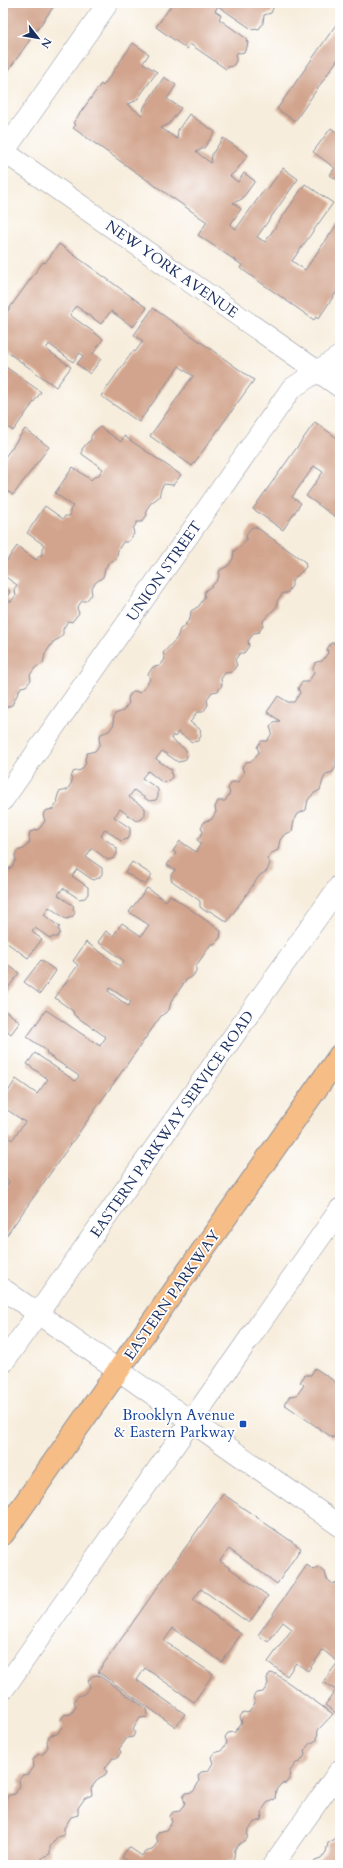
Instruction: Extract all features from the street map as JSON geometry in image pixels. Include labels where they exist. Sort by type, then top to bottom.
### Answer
[{"type":"main road","name":"EASTERN PARKWAY","points":[[3,1534],[340,1056]]},
{"type":"street","points":[[3,152],[108,3]]},
{"type":"street","name":"NEW YORK AVENUE","points":[[3,152],[340,388]]},
{"type":"street","name":"UNION STREET","points":[[3,800],[291,389],[340,356]]},
{"type":"street","name":"EASTERN PARKWAY SERVICE ROAD","points":[[3,1364],[340,885]]},
{"type":"street","points":[[3,1690],[340,1209]]},
{"type":"street","points":[[3,1289],[340,1526]]},
{"type":"street","points":[[273,1865],[340,1770]]},
{"type":"building","points":[[3,3],[56,3],[3,78]]},
{"type":"building","points":[[173,3],[275,3],[271,13],[264,15],[263,23],[259,29],[255,28],[253,30],[218,6],[215,11],[221,15],[219,19],[247,39],[246,41],[248,42],[244,52],[238,52],[236,55],[236,61],[233,66],[226,69],[190,44],[187,49],[156,27]]},
{"type":"building","points":[[340,19],[340,56],[295,121],[277,109]]},
{"type":"building","points":[[133,43],[149,54],[143,63],[157,72],[136,101],[127,104],[142,115],[144,107],[164,77],[176,85],[167,99],[181,108],[169,124],[161,128],[177,139],[178,130],[189,114],[215,132],[204,148],[196,152],[211,163],[212,154],[223,138],[248,155],[236,171],[230,176],[238,182],[244,173],[255,181],[242,199],[233,203],[241,209],[230,225],[236,229],[265,189],[267,190],[283,168],[298,179],[257,237],[265,242],[305,184],[333,203],[292,261],[305,270],[340,220],[340,287],[318,319],[316,317],[314,320],[240,268],[242,265],[198,235],[207,222],[73,128],[76,125],[73,123],[101,84],[103,86]]},
{"type":"building","points":[[331,128],[340,135],[340,182],[330,175],[335,168],[313,152]]},
{"type":"building","points":[[59,244],[147,308],[133,327],[111,311],[101,324],[76,306],[70,315],[103,339],[93,354],[101,359],[90,374],[77,364],[83,356],[80,353],[73,362],[49,344],[46,349],[71,367],[56,387],[3,349],[3,323],[5,320],[3,317],[43,262],[45,263]]},
{"type":"building","points":[[153,308],[254,380],[192,466],[150,436],[193,376],[179,366],[139,422],[101,396],[133,351],[135,352],[143,341],[134,335]]},
{"type":"building","points":[[3,365],[41,392],[13,431],[3,423]]},
{"type":"building","points":[[315,422],[340,440],[340,520],[306,496],[323,472],[314,466],[292,497],[301,503],[283,530],[253,509]]},
{"type":"building","points":[[100,427],[121,442],[124,436],[181,475],[173,485],[164,484],[159,497],[151,503],[146,510],[147,515],[142,522],[137,522],[133,529],[134,534],[128,542],[123,542],[118,550],[116,559],[108,563],[103,577],[95,583],[91,589],[92,594],[86,601],[82,601],[77,608],[79,613],[72,622],[68,621],[63,629],[63,634],[60,638],[53,642],[45,654],[43,663],[35,668],[30,675],[31,680],[26,686],[21,687],[12,705],[7,707],[3,713],[3,586],[10,592],[6,598],[11,602],[16,595],[14,589],[17,585],[3,575],[3,566],[17,546],[36,560],[42,555],[42,548],[44,545],[27,533],[45,506],[63,519],[65,516],[70,516],[70,510],[73,506],[55,493],[73,467],[91,480],[98,476],[103,469],[82,454],[82,449],[91,440],[91,436]]},
{"type":"building","points":[[25,429],[49,447],[13,495],[3,488],[3,460]]},
{"type":"building","points":[[252,527],[256,527],[305,562],[306,567],[292,581],[292,586],[287,593],[283,593],[277,601],[277,606],[263,621],[263,625],[259,632],[254,633],[248,641],[249,646],[244,653],[240,653],[235,660],[237,665],[232,672],[225,673],[221,679],[222,685],[218,691],[212,692],[207,699],[208,705],[203,712],[197,712],[190,722],[201,730],[201,736],[198,741],[192,742],[178,732],[175,737],[173,735],[171,739],[186,750],[187,757],[184,761],[178,762],[162,751],[156,759],[172,770],[172,777],[169,781],[163,783],[148,771],[142,778],[158,789],[158,796],[156,800],[149,801],[134,790],[129,797],[145,808],[145,815],[142,819],[136,821],[120,809],[114,817],[130,828],[130,835],[128,839],[121,841],[105,829],[101,836],[117,848],[117,854],[114,858],[108,860],[92,848],[86,857],[102,868],[102,874],[99,878],[93,880],[77,869],[72,876],[88,887],[88,894],[85,898],[79,899],[63,888],[58,895],[74,906],[73,908],[75,913],[72,917],[66,919],[49,907],[44,915],[60,927],[58,928],[60,933],[57,937],[52,937],[51,939],[35,928],[32,932],[42,939],[28,958],[3,940],[3,871],[11,868],[16,860],[15,856],[17,851],[24,849],[30,842],[30,832],[39,829],[45,821],[43,815],[45,811],[53,809],[58,802],[57,798],[59,792],[67,790],[72,782],[71,778],[73,772],[81,770],[86,763],[85,759],[87,753],[95,751],[100,744],[99,739],[101,734],[109,731],[114,724],[113,720],[115,714],[123,711],[129,703],[128,699],[130,694],[135,691],[140,693],[145,687],[150,679],[148,674],[153,667],[160,666],[165,659],[163,653],[177,638],[180,629],[187,625],[185,624],[190,619],[191,611],[199,606],[204,598],[205,591],[218,579],[220,570],[228,566],[233,559],[234,551],[246,540],[247,533]]},
{"type":"building","points":[[340,637],[340,755],[336,760],[336,766],[333,772],[326,774],[320,790],[313,794],[308,800],[306,810],[298,814],[294,821],[292,831],[284,835],[280,840],[278,850],[270,854],[267,859],[270,863],[267,871],[260,875],[227,922],[210,911],[205,911],[200,907],[200,901],[171,880],[171,875],[175,870],[167,865],[176,853],[173,851],[180,841],[196,852],[201,843],[197,840],[203,832],[201,827],[205,821],[211,820],[216,812],[215,807],[218,801],[225,801],[230,793],[228,788],[232,782],[238,782],[244,773],[242,767],[246,762],[252,761],[259,752],[257,747],[261,741],[267,741],[272,733],[270,727],[274,722],[280,721],[267,712],[278,696],[288,702],[294,702],[300,693],[298,688],[302,682],[308,682],[314,673],[313,668],[316,662],[322,661],[328,653],[327,649],[331,643],[336,643]]},
{"type":"building","points":[[132,862],[152,875],[145,885],[125,872]]},
{"type":"building","points":[[147,888],[166,901],[170,895],[221,931],[220,938],[214,944],[211,944],[196,966],[196,971],[193,976],[186,980],[171,1002],[169,1010],[161,1016],[4,1239],[3,1191],[9,1182],[3,1178],[3,1133],[12,1140],[25,1122],[3,1107],[3,1093],[6,1095],[16,1079],[37,1094],[48,1079],[27,1064],[35,1053],[75,1081],[79,1076],[47,1054],[46,1050],[27,1037],[46,1010],[100,1046],[106,1037],[74,1015],[73,1011],[55,998],[78,965],[73,961],[86,942],[120,966],[124,961],[98,942],[106,931],[113,936],[122,923],[141,936],[149,925],[129,912]],"holes":[[[110,988],[131,1002],[128,1006],[108,991]]]},
{"type":"building","points":[[41,960],[56,971],[40,994],[24,982]]},
{"type":"building","points":[[3,961],[19,973],[3,995]]},
{"type":"building","points":[[3,1009],[20,1022],[11,1034],[3,1027]]},
{"type":"building","points":[[315,1368],[340,1385],[340,1427],[333,1438],[284,1404],[290,1396],[297,1395],[304,1385],[300,1382],[305,1375],[311,1375]]},
{"type":"building","points":[[223,1494],[301,1548],[277,1584],[229,1549],[224,1555],[220,1561],[268,1596],[249,1623],[201,1589],[193,1600],[241,1634],[222,1662],[173,1628],[164,1641],[213,1674],[194,1702],[145,1668],[137,1680],[185,1714],[176,1727],[98,1672]]},
{"type":"building","points":[[307,1565],[313,1570],[319,1568],[325,1573],[327,1579],[333,1584],[338,1581],[340,1583],[340,1716],[325,1705],[336,1690],[323,1682],[338,1662],[323,1650],[308,1671],[296,1663],[287,1676],[268,1662],[292,1629],[283,1622],[268,1642],[258,1635]]},
{"type":"building","points":[[270,1673],[276,1674],[333,1714],[318,1730],[317,1740],[309,1744],[304,1751],[305,1755],[290,1771],[289,1779],[286,1783],[281,1784],[276,1790],[275,1799],[267,1803],[263,1809],[261,1820],[254,1823],[248,1830],[247,1839],[239,1844],[235,1849],[234,1858],[224,1865],[134,1865],[122,1857],[129,1847],[142,1856],[145,1852],[152,1850],[158,1842],[156,1836],[159,1832],[166,1830],[172,1822],[170,1816],[173,1812],[180,1811],[185,1803],[183,1797],[186,1793],[193,1792],[199,1782],[198,1776],[201,1772],[208,1771],[213,1763],[211,1757],[214,1753],[221,1751],[227,1743],[225,1737],[228,1733],[235,1732],[242,1722],[240,1717],[243,1712],[248,1713],[255,1703],[253,1697],[256,1693],[263,1692],[268,1684],[267,1678]]},
{"type":"building","points":[[98,1675],[147,1709],[147,1717],[140,1718],[133,1729],[135,1732],[133,1737],[127,1738],[119,1749],[121,1752],[117,1758],[113,1758],[105,1768],[107,1772],[99,1778],[91,1788],[92,1795],[85,1798],[78,1808],[78,1815],[71,1817],[64,1828],[64,1835],[57,1837],[50,1847],[50,1854],[43,1857],[38,1865],[3,1865],[3,1811],[6,1806],[5,1800],[9,1795],[15,1794],[20,1786],[19,1780],[23,1775],[29,1774],[34,1767],[33,1760],[37,1755],[43,1754],[48,1747],[47,1741],[50,1735],[57,1734],[62,1727],[60,1721],[64,1715],[71,1714],[76,1707],[74,1701],[78,1696],[84,1694],[90,1687],[88,1681],[92,1676]]},
{"type":"building","points":[[340,1832],[340,1865],[312,1865],[315,1861],[321,1859],[326,1852],[328,1843],[335,1839]]},
{"type":"place","name":"Brooklyn Avenue & Eastern Parkway","points":[[243,1424]]}]
